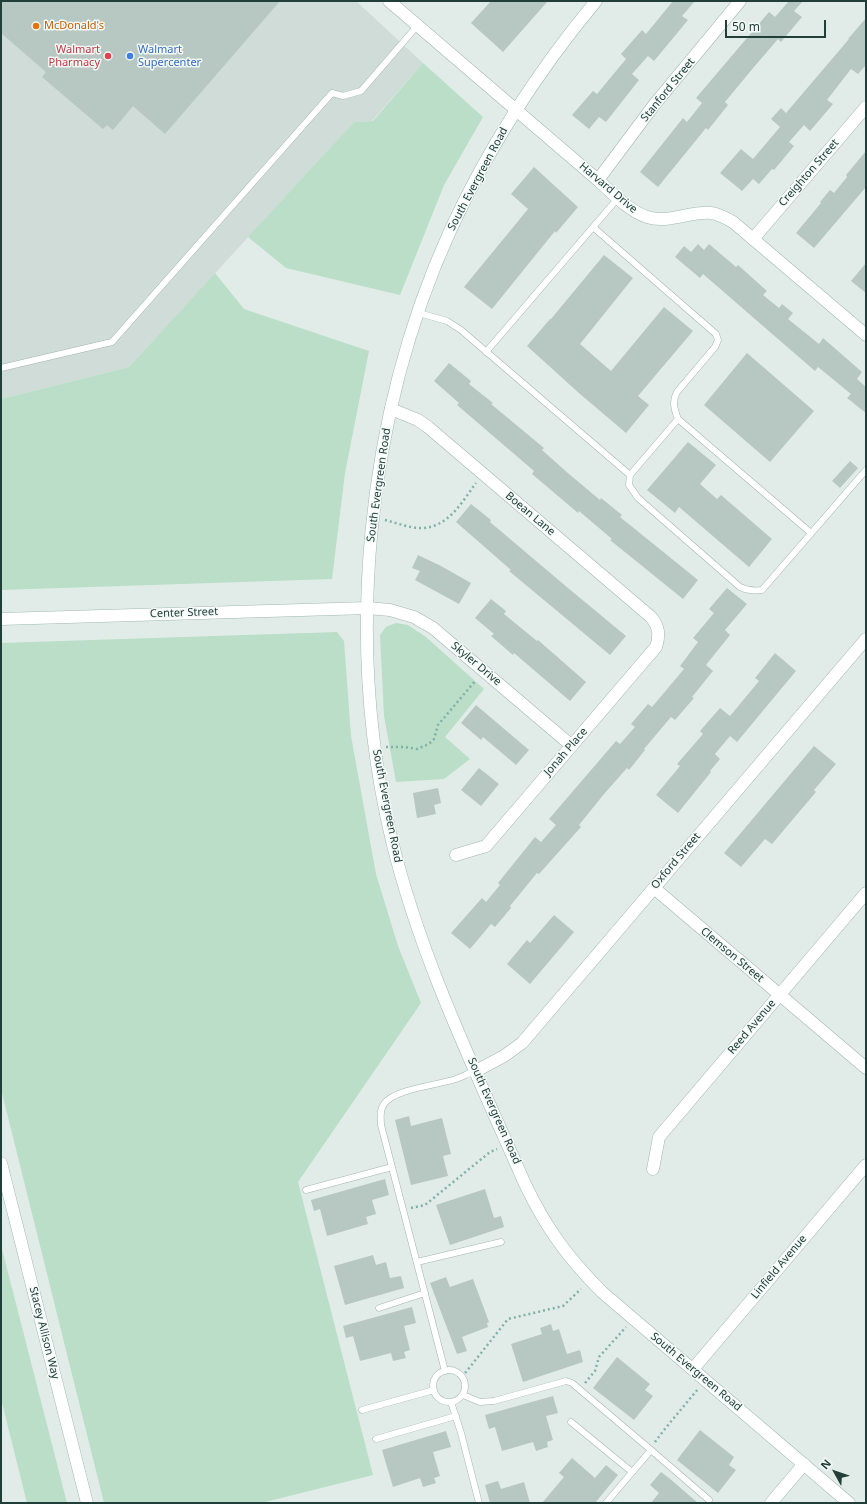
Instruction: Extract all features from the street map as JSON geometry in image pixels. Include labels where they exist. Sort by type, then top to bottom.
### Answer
[{"type":"street","name":"Harvard Drive","points":[[389,1],[618,198],[640,214],[649,218],[671,218],[704,213],[723,216],[733,222],[866,335]]},
{"type":"street","name":"South Evergreen Road","points":[[596,1],[547,64],[516,110],[481,170],[450,231],[418,313],[391,409],[379,469],[370,542],[368,608],[369,667],[379,771],[392,838],[408,899],[426,952],[508,1144],[535,1204],[550,1231],[569,1257],[590,1280],[849,1503]]},
{"type":"street","name":"Stanford Street","points":[[598,180],[654,105],[740,1]]},
{"type":"street","name":"Creighton Street","points":[[753,239],[866,107]]},
{"type":"street","name":"Boean Lane","points":[[391,409],[418,420],[482,473],[651,617],[657,625],[659,632]]},
{"type":"street","name":"Center Street","points":[[1,619],[368,608]]},
{"type":"street","name":"Skyler Drive","points":[[368,608],[390,610],[414,617],[433,628],[572,746]]},
{"type":"street","name":"Jonah Place","points":[[456,855],[486,846],[656,647],[659,640],[659,632]]},
{"type":"street","name":"Oxford Street","points":[[476,1071],[504,1056],[522,1043],[866,639]]},
{"type":"street","name":"Clemson Street","points":[[654,888],[866,1068]]},
{"type":"street","name":"Reed Avenue","points":[[653,1169],[659,1137],[866,893]]},
{"type":"street","name":"Stacey Allison Way","points":[[1,1163],[87,1503]]},
{"type":"street","name":"Linfield Avenue","points":[[693,1369],[866,1165]]},
{"type":"street","points":[[771,1503],[804,1464]]},
{"type":"lane","points":[[1,368],[112,342],[332,93],[343,96],[361,91],[418,25]]},
{"type":"lane","points":[[486,352],[618,198]]},
{"type":"lane","points":[[593,227],[716,334],[718,340],[715,347],[677,392],[674,398],[674,409],[678,418],[812,533]]},
{"type":"lane","points":[[418,313],[447,321],[461,330],[630,475]]},
{"type":"lane","points":[[678,418],[630,475],[628,485],[638,498],[740,587],[747,590],[762,590],[866,470]]},
{"type":"lane","points":[[445,1371],[381,1125],[380,1113],[384,1104],[399,1094],[455,1079],[476,1071]]},
{"type":"lane","points":[[306,1190],[392,1167]]},
{"type":"lane","points":[[417,1262],[501,1242]]},
{"type":"lane","points":[[379,1308],[425,1293]]},
{"type":"lane","points":[[451,1370],[457,1372],[462,1377],[465,1386],[462,1395],[457,1400],[451,1402],[443,1401],[437,1397],[434,1390],[434,1382],[438,1375],[445,1371],[451,1370]]},
{"type":"lane","points":[[462,1395],[480,1402],[494,1401],[566,1381],[572,1383],[710,1500]]},
{"type":"lane","points":[[362,1410],[434,1390]]},
{"type":"lane","points":[[451,1402],[461,1433],[479,1503]]},
{"type":"lane","points":[[376,1439],[456,1416]]},
{"type":"lane","points":[[571,1422],[632,1472]]},
{"type":"lane","points":[[606,1503],[651,1450]]},
{"type":"path","points":[[373,517],[406,526],[422,528],[436,525],[449,517],[459,507],[482,473]]},
{"type":"path","points":[[376,747],[405,747],[417,749],[429,744],[434,739],[438,725],[484,671]]},
{"type":"path","points":[[403,1210],[425,1205],[490,1152],[508,1144]]},
{"type":"path","points":[[462,1377],[508,1319],[563,1306],[590,1280]]},
{"type":"path","points":[[581,1391],[595,1371],[599,1357],[634,1319]]},
{"type":"path","points":[[651,1450],[664,1430],[705,1380]]},
{"type":"shaded area","points":[[1,1],[356,1],[423,63],[372,121],[354,122],[129,367],[1,399]]},
{"type":"green space","points":[[423,63],[483,117],[444,185],[400,295],[286,268],[248,237],[354,122],[373,121]]},
{"type":"green space","points":[[215,273],[244,309],[369,351],[345,473],[332,579],[1,590],[1,399],[129,367]]},
{"type":"green space","points":[[396,623],[408,625],[426,637],[484,689],[445,737],[470,759],[444,779],[396,782],[384,716],[380,635],[386,627]]},
{"type":"green space","points":[[337,632],[344,641],[351,736],[376,874],[398,946],[421,1003],[298,1182],[373,1475],[261,1503],[104,1503],[1,1089],[1,643]]},
{"type":"green space","points":[[1,1245],[67,1503],[27,1503],[1,1399]]},
{"type":"building","name":"Walmart Supercenter","points":[[1,1],[280,1],[165,134],[133,106],[113,130],[107,125],[103,129],[42,77],[46,72],[1,33]]},
{"type":"building","points":[[491,1],[548,1],[503,52],[471,23]]},
{"type":"building","points":[[673,1],[695,1],[682,16],[688,20],[654,61],[648,56],[632,74],[639,80],[606,122],[599,117],[589,129],[572,115],[593,91],[597,94],[626,59],[621,54],[642,30],[646,34]]},
{"type":"building","points":[[789,1],[803,1],[794,11],[802,17],[781,42],[778,39],[754,67],[725,102],[728,105],[708,130],[706,128],[658,187],[640,172],[683,118],[687,122],[702,103],[696,98],[769,12],[775,17]]},
{"type":"building","points":[[866,18],[866,65],[858,74],[851,69],[827,100],[833,104],[810,131],[804,125],[789,142],[794,146],[774,170],[772,169],[759,184],[753,179],[742,191],[720,173],[741,149],[753,159],[780,127],[771,119],[781,108],[786,113]]},
{"type":"building","points":[[866,151],[866,187],[814,248],[796,233],[830,190],[834,193],[847,177],[846,175]]},
{"type":"building","points":[[534,167],[578,207],[556,233],[555,231],[492,309],[464,287],[528,209],[511,194]]},
{"type":"building","points":[[698,244],[704,250],[709,244],[736,267],[738,265],[767,291],[763,295],[779,308],[782,304],[793,313],[788,319],[819,344],[823,338],[862,372],[857,379],[866,387],[866,413],[847,398],[851,394],[818,367],[815,371],[703,274],[700,278],[675,257],[684,246],[691,252]]},
{"type":"building","points":[[604,255],[633,278],[580,344],[611,371],[664,307],[693,331],[638,396],[649,405],[626,433],[527,346]]},
{"type":"building","points":[[866,263],[866,293],[851,281]]},
{"type":"building","points":[[747,353],[814,411],[770,462],[704,405]]},
{"type":"building","points":[[449,363],[471,381],[469,384],[493,403],[491,404],[544,448],[542,450],[569,474],[600,500],[601,498],[622,515],[620,517],[698,580],[683,599],[610,540],[612,539],[579,511],[578,513],[532,474],[534,471],[457,405],[459,403],[434,381]]},
{"type":"building","points":[[688,442],[716,465],[700,484],[717,499],[721,495],[772,539],[749,567],[679,507],[675,513],[647,490]]},
{"type":"building","points":[[850,461],[858,468],[840,488],[832,481]]},
{"type":"building","points":[[471,504],[491,520],[490,522],[626,636],[610,655],[509,571],[511,570],[456,522]]},
{"type":"building","points":[[418,555],[471,583],[459,604],[415,580],[420,571],[412,568]]},
{"type":"building","points":[[727,588],[747,604],[725,630],[730,635],[706,665],[713,671],[692,697],[694,698],[675,720],[671,717],[644,749],[645,750],[629,770],[627,768],[604,794],[579,825],[581,827],[539,874],[537,873],[495,927],[491,924],[470,949],[451,933],[482,898],[486,902],[500,885],[498,883],[535,837],[541,842],[556,825],[549,819],[616,741],[620,744],[635,727],[631,724],[648,704],[652,707],[684,669],[680,666],[698,642],[693,638],[714,613],[709,609]]},
{"type":"building","points":[[491,599],[506,611],[504,614],[537,641],[538,640],[586,682],[570,701],[514,653],[513,655],[491,636],[494,634],[475,618]]},
{"type":"building","points":[[775,653],[796,671],[737,742],[730,736],[715,754],[720,759],[678,813],[656,795],[680,766],[677,764],[703,734],[700,731],[720,708],[730,716],[759,681],[755,678]]},
{"type":"building","points":[[476,705],[529,750],[516,765],[483,737],[481,740],[461,723]]},
{"type":"building","points":[[814,746],[836,764],[814,790],[816,792],[772,844],[765,839],[741,867],[724,853]]},
{"type":"building","points":[[479,768],[499,784],[481,806],[461,790]]},
{"type":"building","points":[[438,788],[441,803],[434,805],[436,814],[417,818],[413,793]]},
{"type":"building","points":[[554,915],[574,932],[530,984],[507,964],[527,940],[530,943]]},
{"type":"building","points":[[409,1116],[411,1126],[442,1118],[451,1154],[443,1156],[448,1176],[411,1185],[395,1120]]},
{"type":"building","points":[[385,1179],[389,1195],[372,1200],[376,1214],[366,1217],[368,1224],[327,1236],[320,1209],[314,1211],[311,1200]]},
{"type":"building","points":[[485,1189],[494,1218],[501,1216],[504,1227],[450,1245],[436,1205]]},
{"type":"building","points":[[373,1255],[376,1265],[386,1262],[390,1278],[401,1276],[404,1288],[345,1305],[334,1266]]},
{"type":"building","points":[[446,1277],[450,1287],[473,1279],[489,1322],[487,1323],[488,1327],[462,1337],[467,1351],[457,1354],[430,1283]]},
{"type":"building","points":[[412,1307],[416,1323],[404,1326],[410,1350],[404,1352],[406,1358],[393,1361],[391,1353],[360,1361],[353,1336],[346,1338],[343,1326]]},
{"type":"building","points":[[551,1324],[553,1331],[559,1329],[567,1354],[580,1350],[583,1362],[523,1382],[511,1344],[542,1334],[540,1328]]},
{"type":"building","points":[[617,1357],[650,1384],[645,1390],[653,1396],[634,1420],[593,1388]]},
{"type":"building","points":[[553,1396],[558,1413],[546,1416],[553,1440],[547,1442],[548,1447],[536,1451],[533,1442],[502,1451],[495,1427],[489,1429],[485,1415]]},
{"type":"building","points":[[700,1430],[734,1457],[729,1465],[736,1470],[718,1493],[677,1460]]},
{"type":"building","points":[[446,1431],[451,1447],[433,1452],[440,1476],[434,1478],[436,1483],[423,1487],[420,1478],[393,1487],[382,1450]]},
{"type":"building","points":[[572,1458],[595,1478],[606,1465],[618,1475],[595,1503],[542,1503],[564,1477],[559,1473]]},
{"type":"building","points":[[661,1472],[698,1503],[651,1503],[659,1493],[650,1485]]},
{"type":"building","points":[[498,1481],[501,1489],[524,1482],[530,1503],[490,1503],[485,1485]]},
{"type":"place","name":"McDonald's","points":[[36,26]]},
{"type":"place","name":"Walmart Pharmacy","points":[[108,56]]},
{"type":"place","name":"Walmart Supercenter","points":[[130,56]]}]
